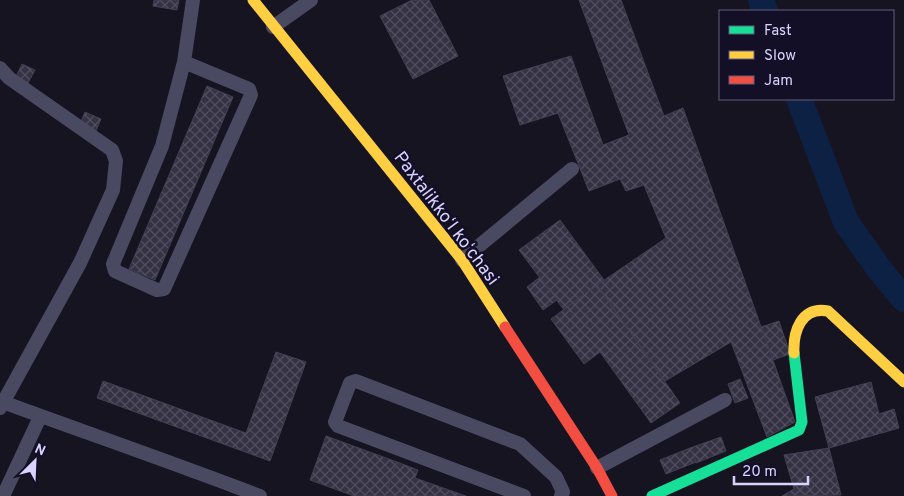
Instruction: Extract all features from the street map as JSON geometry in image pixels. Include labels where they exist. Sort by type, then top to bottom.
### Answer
[{"type":"street","name":"Paxtalikkoʻl koʻchasi","points":[[253,0],[462,260],[597,468],[612,496]]},
{"type":"street","points":[[652,496],[799,430],[802,422],[794,334],[798,324],[806,316],[823,309],[831,312],[904,382]]},
{"type":"lane","points":[[184,62],[249,89],[251,95],[164,289],[157,290],[115,271],[113,264],[162,146],[184,62],[193,0]]},
{"type":"lane","points":[[273,27],[311,0]]},
{"type":"lane","points":[[0,68],[9,78],[112,150],[116,161],[113,190],[80,263],[1,404],[154,456],[260,496]]},
{"type":"lane","points":[[462,260],[572,169]]},
{"type":"lane","points":[[524,496],[338,426],[335,422],[350,383],[356,381],[365,384],[520,444],[556,477],[563,492],[561,496]]},
{"type":"lane","points":[[597,468],[725,400]]},
{"type":"lane","points":[[2,496],[40,417]]},
{"type":"building","points":[[154,0],[179,0],[177,10],[153,6]]},
{"type":"building","points":[[412,0],[429,0],[458,56],[413,79],[380,16]]},
{"type":"building","points":[[579,0],[621,0],[664,116],[683,108],[795,422],[767,437],[731,342],[665,381],[597,285],[666,238],[644,185],[626,191],[620,179],[589,191],[558,113],[520,125],[503,76],[571,56],[603,145],[629,135]]},
{"type":"building","points":[[22,64],[35,70],[28,83],[16,77]]},
{"type":"building","points":[[207,86],[233,97],[155,280],[129,269]]},
{"type":"building","points":[[85,112],[101,119],[96,131],[80,124]]},
{"type":"building","points":[[560,220],[604,280],[564,310],[519,250]]},
{"type":"building","points":[[540,277],[557,300],[543,310],[527,287]]},
{"type":"building","points":[[597,285],[680,403],[651,423],[600,352],[584,364],[551,319]]},
{"type":"building","points":[[779,321],[790,354],[773,360],[761,327]]},
{"type":"building","points":[[276,352],[306,362],[270,461],[97,398],[103,381],[246,433]]},
{"type":"building","points":[[740,379],[748,398],[735,403],[728,384]]},
{"type":"building","points":[[871,382],[879,414],[894,409],[899,428],[829,448],[815,397]]},
{"type":"building","points":[[326,436],[397,462],[385,496],[354,496],[310,480]]},
{"type":"building","points":[[721,437],[726,451],[696,463],[690,448]]},
{"type":"building","points":[[690,448],[696,462],[666,474],[660,460]]},
{"type":"building","points":[[829,448],[841,495],[782,496],[794,489],[784,455]]},
{"type":"building","points":[[397,462],[418,470],[415,478],[466,496],[385,496]]},
{"type":"waterway","points":[[761,0],[765,10]]},
{"type":"waterway","points":[[799,100],[846,222],[879,269],[904,299]]},
{"type":"traffic: fast","points":[[652,496],[799,430],[802,422],[794,353]]},
{"type":"traffic: slow","points":[[253,0],[462,260],[505,327]]},
{"type":"traffic: slow","points":[[794,353],[795,337],[800,322],[811,313],[828,311],[904,382]]},
{"type":"traffic: jam","points":[[505,327],[597,468],[612,496]]}]
